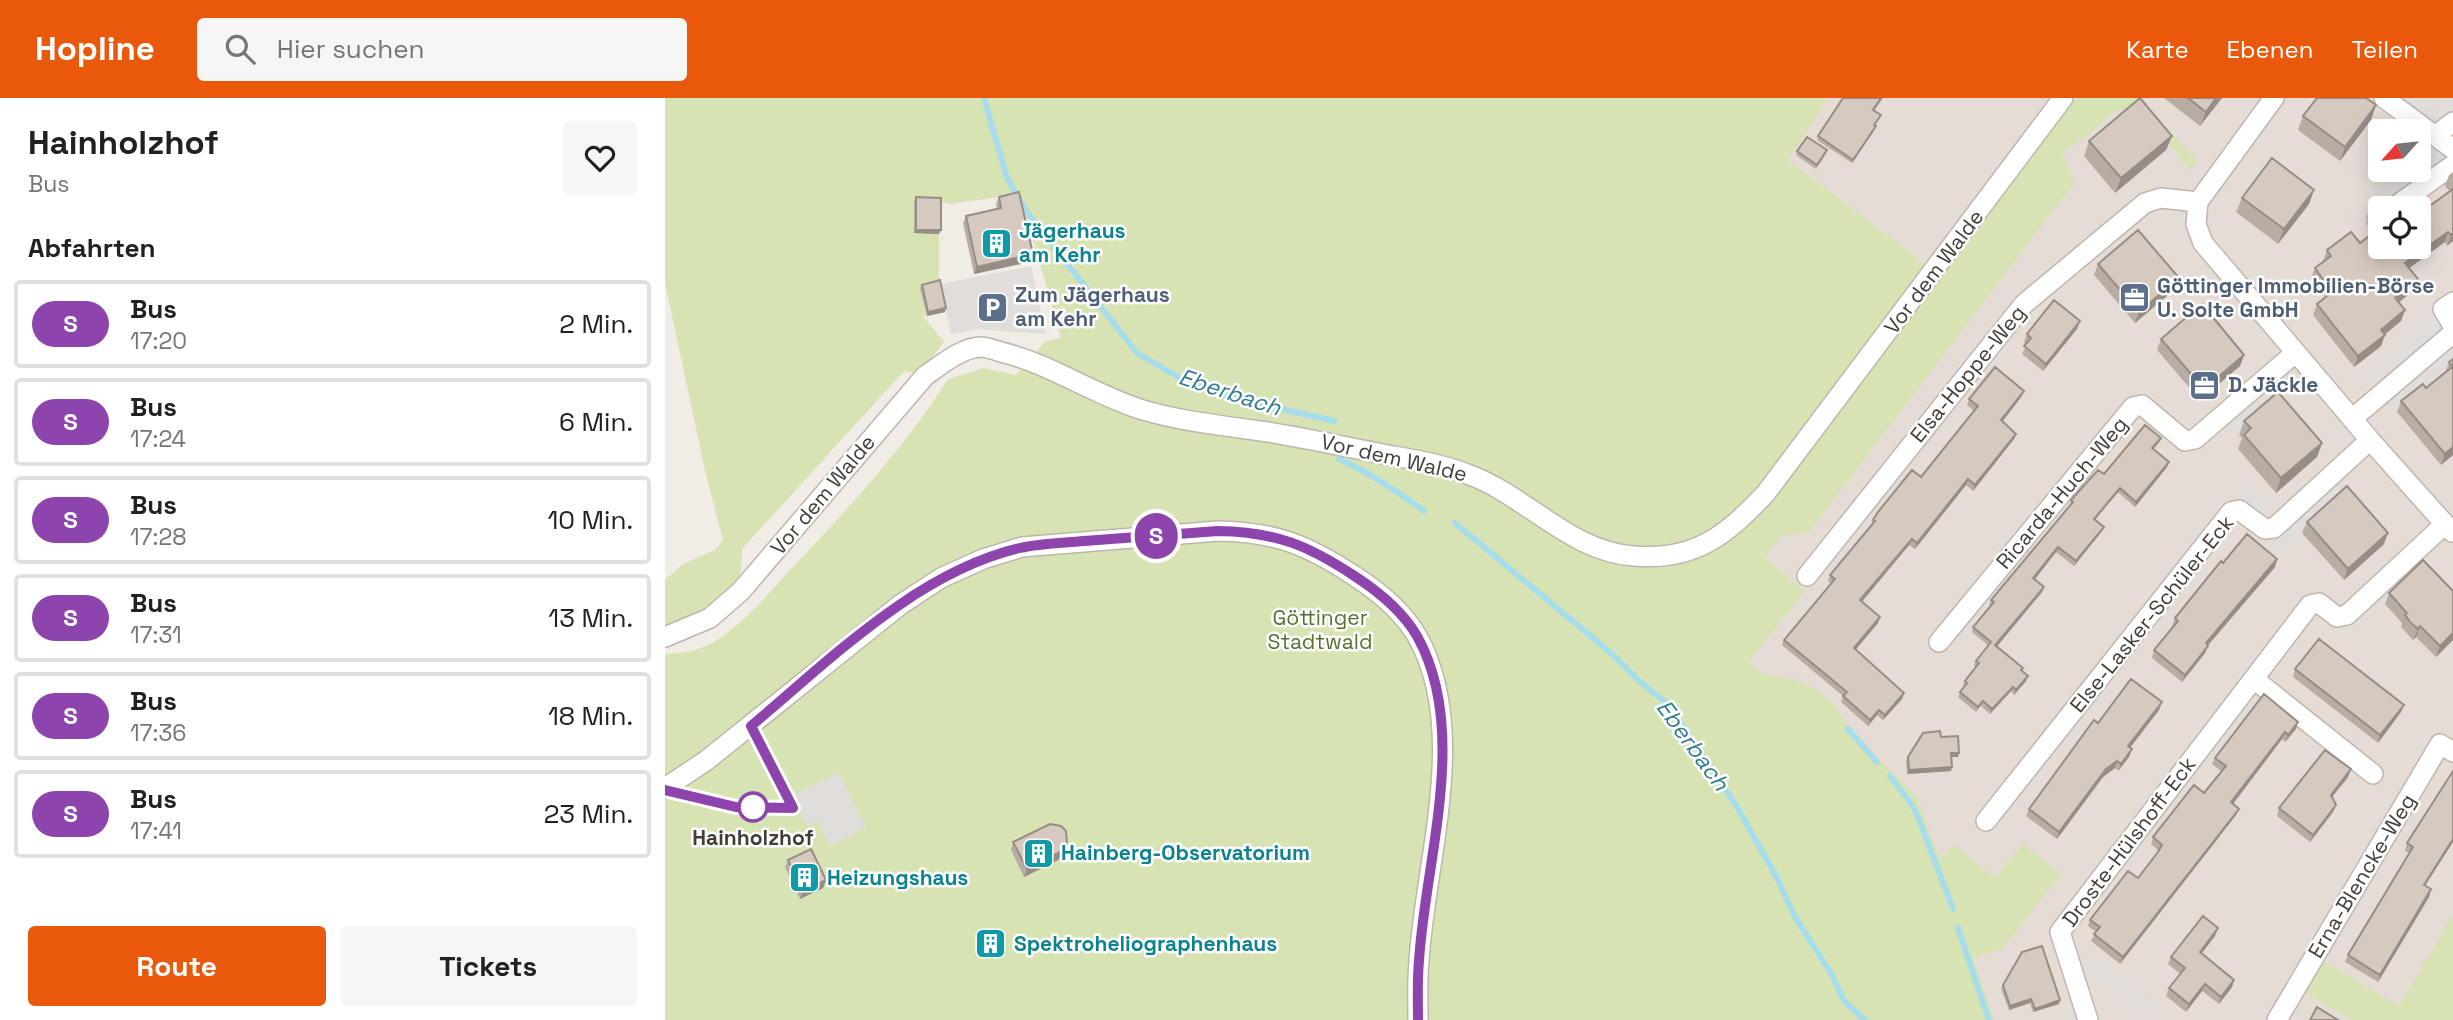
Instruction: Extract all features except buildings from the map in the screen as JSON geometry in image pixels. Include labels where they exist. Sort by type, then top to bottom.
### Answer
[{"type":"street","name":"Vor dem Walde","points":[[665,637],[710,618],[741,591],[925,376],[956,356],[982,347],[1020,356],[1125,404],[1147,411],[1213,425],[1327,442],[1435,464],[1469,474],[1499,487],[1585,542],[1613,554],[1651,556],[1704,545],[1732,528],[1766,493],[2063,98]]},
{"type":"street","points":[[2274,98],[2198,202],[2196,224],[2203,243],[2370,440],[2449,528]]},
{"type":"street","points":[[2384,98],[2453,149]]},
{"type":"street","points":[[2435,136],[2453,122]]},
{"type":"street","points":[[2409,196],[2453,164]]},
{"type":"street","name":"Elsa-Hoppe-Weg","points":[[1807,576],[2024,304],[2145,204],[2161,198],[2198,202]]},
{"type":"street","points":[[2453,302],[2443,309],[2453,326]]},
{"type":"street","points":[[2352,419],[2453,333]]},
{"type":"street","name":"Ricarda-Huch-Weg","points":[[1939,642],[2133,407],[2142,405],[2185,441],[2195,439],[2295,353]]},
{"type":"street","name":"Else-Lasker-Schüler-Eck","points":[[1986,821],[2231,512],[2239,510],[2265,529],[2274,528],[2370,440]]},
{"type":"street","name":"Droste-Hülshoff-Eck","points":[[2088,1020],[2060,932],[2310,605],[2319,603],[2337,617],[2347,615],[2449,528]]},
{"type":"street","points":[[665,789],[751,726],[900,605],[941,578],[983,559],[1022,547],[1218,531],[1249,531],[1287,539],[1325,556],[1360,580],[1401,615],[1417,636],[1429,665],[1441,724],[1442,764],[1437,826],[1419,960],[1418,1020]]},
{"type":"street","points":[[2254,679],[2373,774]]},
{"type":"street","name":"Erna-Blencke-Weg","points":[[2277,1020],[2440,744],[2453,752]]},
{"type":"lane","points":[[665,789],[736,807],[793,808],[751,726]]},
{"type":"shaded area","points":[[1829,98],[2453,98],[2453,1020],[1956,1020],[1707,674],[1754,570],[1938,274],[1788,160]]},
{"type":"shaded area","points":[[2373,98],[2425,98],[2437,107],[2448,98],[2453,98],[2453,155],[2431,171],[2431,148],[2435,145],[2431,142],[2431,119],[2401,119]]},
{"type":"shaded area","points":[[2386,182],[2416,182],[2397,196],[2368,196],[2368,209],[2361,200]]},
{"type":"shaded area","name":"Zum Jägerhaus am Kehr","points":[[1031,266],[1046,334],[978,329],[951,334],[940,284]]},
{"type":"shaded area","points":[[2432,307],[2453,333],[2453,366],[2393,415],[2383,403],[2386,400],[2365,374],[2420,329],[2415,322]]},
{"type":"shaded area","points":[[2264,392],[2275,404],[2239,435],[2228,422]]},
{"type":"shaded area","points":[[2245,481],[2269,501],[2259,513],[2235,494]]},
{"type":"shaded area","points":[[2338,481],[2349,492],[2280,553],[2270,542]]},
{"type":"shaded area","points":[[839,773],[866,828],[830,846],[818,822],[807,826],[792,795]]},
{"type":"shaded area","points":[[2093,953],[2159,1006],[2148,1020],[2081,968]]},
{"type":"green space","name":"Göttinger Stadtwald","points":[[665,98],[1829,98],[1788,160],[1938,274],[2064,110],[2080,98],[2143,98],[2146,106],[2197,161],[2190,169],[2153,128],[2127,108],[2113,112],[2089,135],[2062,152],[2074,183],[1809,532],[1782,535],[1764,558],[1805,591],[1748,662],[1763,674],[1792,679],[1813,688],[1831,702],[1864,745],[1916,795],[1940,859],[1955,846],[1995,878],[2023,844],[2061,874],[2003,948],[1973,958],[1994,1020],[665,1020],[665,654],[691,651],[710,644],[747,616],[875,477],[948,379],[984,368],[1016,375],[1046,341],[1061,338],[1020,194],[950,204],[939,201],[914,233],[939,234],[939,284],[927,316],[922,315],[944,342],[919,374],[904,371],[742,549],[739,578],[727,594],[707,608],[665,627],[665,580],[683,564],[715,550],[723,540],[706,475],[665,283]]},
{"type":"green space","points":[[2453,915],[2453,1020],[2352,1020],[2304,992],[2321,960],[2399,1006]]},
{"type":"waterway","name":"Eberbach","points":[[984,98],[1007,178],[1026,211],[1137,353],[1185,381],[1236,399],[1335,421]]},
{"type":"waterway","points":[[1339,459],[1362,470],[1424,511]]},
{"type":"waterway","name":"Eberbach","points":[[1455,523],[1668,704],[1737,807],[1776,876],[1795,917],[1832,975],[1844,1001],[1865,1020]]},
{"type":"waterway","points":[[1848,729],[1877,762]]},
{"type":"waterway","points":[[1890,776],[1919,819],[1953,909]]},
{"type":"waterway","points":[[1958,928],[1989,1020]]},
{"type":"bus line","name":"S","points":[[665,790],[736,807],[793,808],[751,726],[900,605],[941,578],[983,559],[1022,547],[1218,531],[1249,531],[1287,539],[1325,556],[1384,598],[1417,636],[1429,665],[1441,724],[1442,764],[1437,826],[1419,960],[1418,1020]]},
{"type":"place","name":"Jägerhaus am Kehr","points":[[996,243]]},
{"type":"place","name":"Göttinger Immobilien-Börse U. Solte GmbH","points":[[2134,298]]},
{"type":"place","name":"Zum Jägerhaus am Kehr","points":[[992,307]]},
{"type":"place","name":"D. Jäckle","points":[[2205,385]]},
{"type":"place","name":"Hainholzhof","points":[[753,807]]},
{"type":"place","name":"Hainberg-Observatorium","points":[[1038,853]]},
{"type":"place","name":"Heizungshaus","points":[[804,878]]},
{"type":"place","name":"Spektroheliographenhaus","points":[[991,944]]}]
